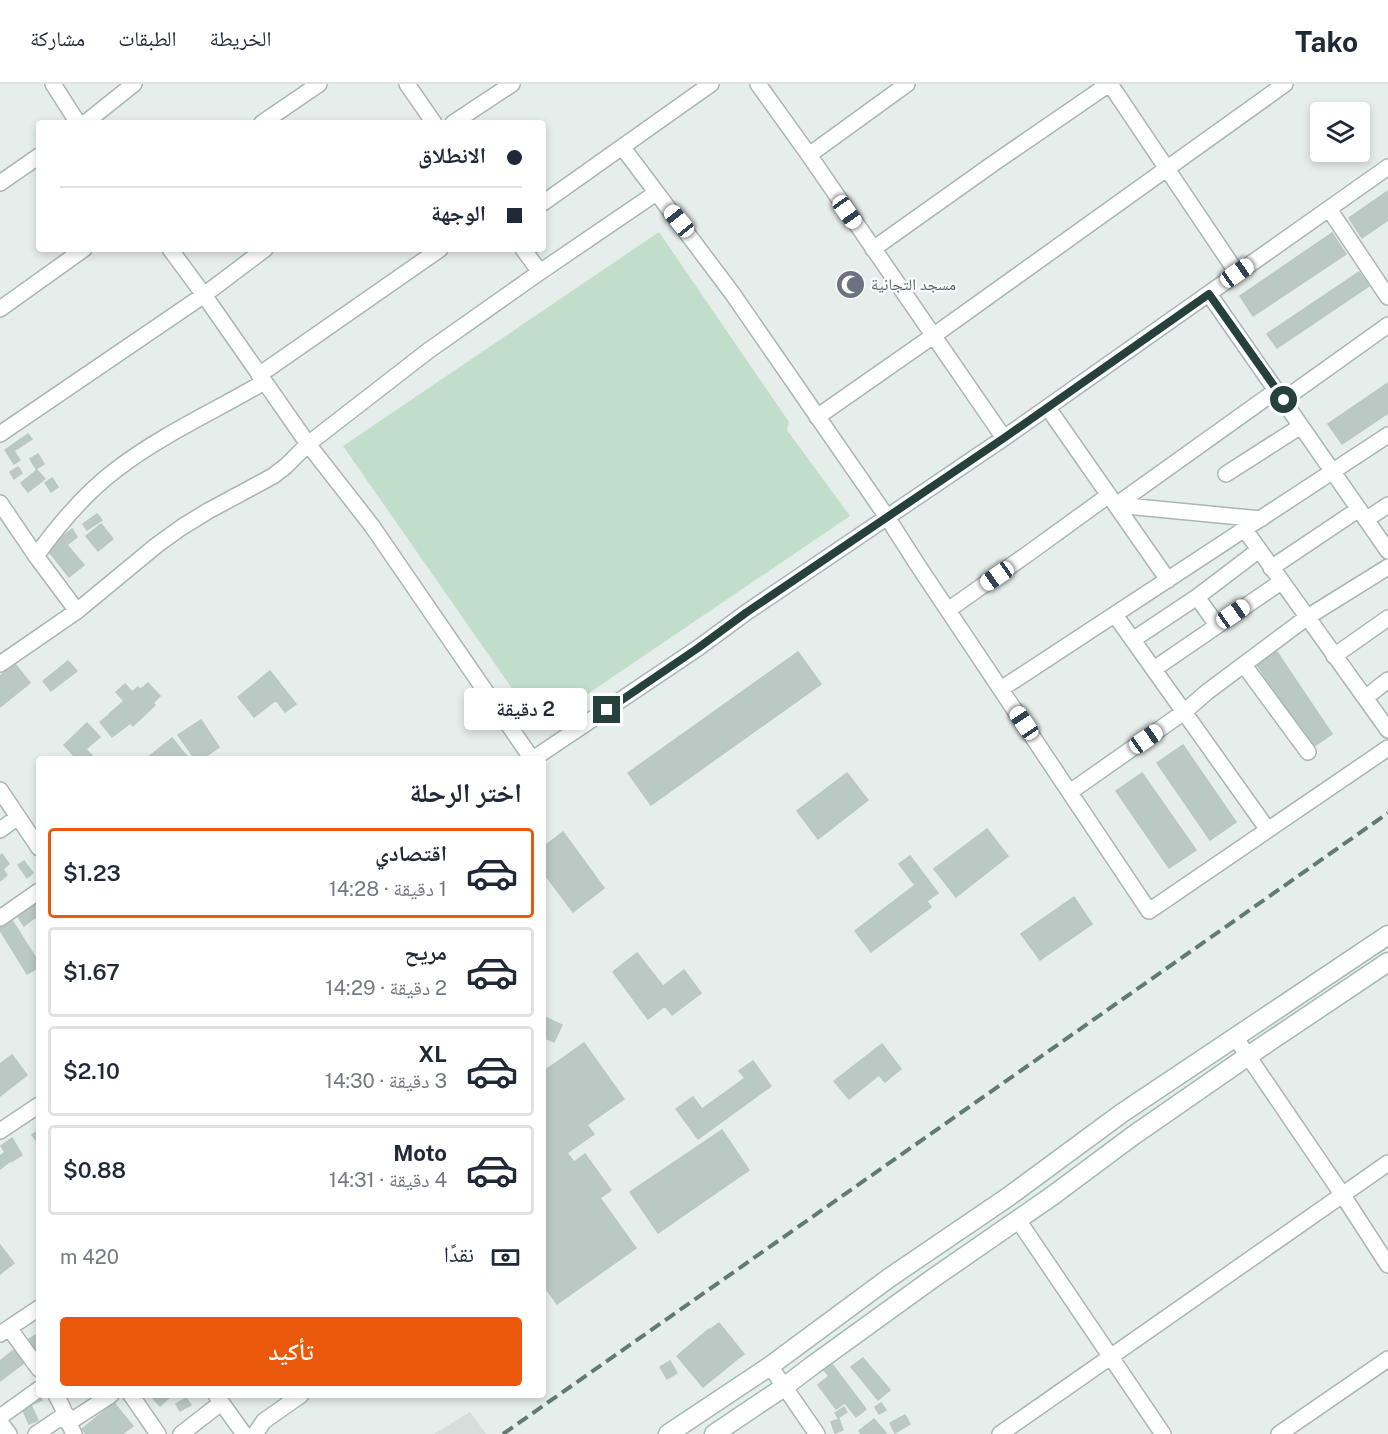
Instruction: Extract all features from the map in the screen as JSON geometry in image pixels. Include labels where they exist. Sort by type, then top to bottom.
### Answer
[{"type":"main road","points":[[668,1434],[770,1366],[888,1278],[1008,1197],[1122,1113],[1388,935]]},
{"type":"main road","points":[[714,1434],[784,1387],[1134,1135],[1388,962]]},
{"type":"street","points":[[52,84],[76,120]]},
{"type":"street","points":[[89,120],[134,84]]},
{"type":"street","points":[[266,120],[319,84]]},
{"type":"street","points":[[407,84],[432,120]]},
{"type":"street","points":[[458,120],[512,84]]},
{"type":"street","points":[[546,201],[711,84]]},
{"type":"street","points":[[758,84],[1004,438]]},
{"type":"street","points":[[809,155],[907,84]]},
{"type":"street","points":[[873,249],[1109,84],[1237,273]]},
{"type":"street","points":[[817,417],[1285,84]]},
{"type":"street","points":[[622,148],[732,293],[887,517],[1149,911],[1388,748]]},
{"type":"street","points":[[0,183],[36,158]]},
{"type":"street","points":[[537,756],[1048,408],[1388,167]]},
{"type":"street","points":[[0,664],[77,611],[182,527],[208,510],[273,476],[308,444],[428,351],[656,193]]},
{"type":"street","points":[[1329,208],[1388,297]]},
{"type":"street","points":[[0,309],[80,252]]},
{"type":"street","points":[[172,252],[308,444],[372,526],[531,756]]},
{"type":"street","points":[[0,434],[204,295],[261,252]]},
{"type":"street","points":[[36,556],[74,507],[115,470],[189,423],[232,401],[436,252]]},
{"type":"street","points":[[526,252],[540,272]]},
{"type":"street","points":[[1209,294],[1388,550]]},
{"type":"street","points":[[948,610],[1029,554],[1388,325]]},
{"type":"street","points":[[1048,408],[1168,580]]},
{"type":"street","points":[[1226,474],[1301,426]]},
{"type":"street","points":[[1001,689],[1388,435]]},
{"type":"street","points":[[1113,500],[1261,519]]},
{"type":"street","points":[[0,502],[77,611]]},
{"type":"street","points":[[1271,568],[1363,514],[1388,505]]},
{"type":"street","points":[[1245,530],[1388,730]]},
{"type":"street","points":[[1137,637],[1197,597],[1259,550]]},
{"type":"street","points":[[1070,792],[1184,712],[1207,692],[1306,618],[1388,567]]},
{"type":"street","points":[[1154,669],[1281,582]]},
{"type":"street","points":[[1197,597],[1217,625]]},
{"type":"street","points":[[1115,615],[1268,830]]},
{"type":"street","points":[[1334,656],[1388,618]]},
{"type":"street","points":[[1244,665],[1308,752]]},
{"type":"street","points":[[1365,698],[1388,680]]},
{"type":"street","points":[[0,790],[36,844]]},
{"type":"street","points":[[0,830],[18,817]]},
{"type":"street","points":[[0,918],[36,893]]},
{"type":"street","points":[[1235,1037],[1388,1266]]},
{"type":"street","points":[[0,1131],[36,1107]]},
{"type":"street","points":[[1000,1434],[1388,1163]]},
{"type":"street","points":[[1018,1220],[1163,1434]]},
{"type":"street","points":[[36,1310],[5,1331],[36,1366]]},
{"type":"street","points":[[1279,1434],[1388,1359]]},
{"type":"street","points":[[770,1366],[817,1434]]},
{"type":"street","points":[[0,1417],[36,1391]]},
{"type":"street","points":[[58,1398],[70,1423]]},
{"type":"street","points":[[36,1434],[70,1423],[107,1398]]},
{"type":"street","points":[[133,1398],[158,1434]]},
{"type":"street","points":[[255,1434],[264,1421],[297,1398]]},
{"type":"street","points":[[181,1434],[218,1399],[244,1434]]},
{"type":"street","points":[[0,1422],[9,1434]]},
{"type":"shaded area","points":[[470,1412],[486,1434],[434,1434]]},
{"type":"green space","points":[[659,232],[789,422],[787,430],[850,516],[539,727],[343,446]]},
{"type":"building","points":[[1388,191],[1388,220],[1362,238],[1349,218]]},
{"type":"building","points":[[1332,233],[1346,254],[1253,316],[1240,296]]},
{"type":"building","points":[[1359,272],[1369,286],[1277,348],[1267,334]]},
{"type":"building","points":[[1388,383],[1388,413],[1342,444],[1328,424]]},
{"type":"building","points":[[28,434],[32,439],[14,451],[20,460],[14,464],[5,450]]},
{"type":"building","points":[[38,454],[44,464],[36,469],[30,459]]},
{"type":"building","points":[[18,467],[22,473],[14,479],[10,472]]},
{"type":"building","points":[[37,470],[45,479],[28,492],[21,483]]},
{"type":"building","points":[[52,478],[58,487],[51,492],[45,483]]},
{"type":"building","points":[[97,514],[102,520],[87,530],[83,524]]},
{"type":"building","points":[[101,524],[113,539],[98,551],[86,536]]},
{"type":"building","points":[[72,529],[77,537],[67,545],[84,565],[69,577],[47,549]]},
{"type":"building","points":[[798,652],[821,684],[651,805],[628,773]]},
{"type":"building","points":[[1277,652],[1332,734],[1313,747],[1257,665]]},
{"type":"building","points":[[68,661],[77,671],[51,691],[43,681]]},
{"type":"building","points":[[15,664],[30,683],[0,707],[0,676]]},
{"type":"building","points":[[270,671],[296,704],[285,712],[276,700],[254,717],[238,697]]},
{"type":"building","points":[[148,683],[160,696],[154,702],[141,689]]},
{"type":"building","points":[[125,684],[132,692],[138,687],[155,705],[133,726],[122,713],[115,720],[109,714],[124,701],[116,692]]},
{"type":"building","points":[[109,715],[114,722],[122,715],[129,724],[112,737],[100,722]]},
{"type":"building","points":[[201,720],[219,747],[206,756],[193,756],[178,735]]},
{"type":"building","points":[[87,723],[100,737],[86,749],[92,756],[74,756],[64,745]]},
{"type":"building","points":[[172,738],[187,756],[150,756]]},
{"type":"building","points":[[1183,745],[1236,822],[1210,840],[1157,763]]},
{"type":"building","points":[[847,773],[868,800],[818,839],[797,811]]},
{"type":"building","points":[[1142,773],[1196,850],[1169,868],[1116,791]]},
{"type":"building","points":[[987,829],[1008,856],[956,897],[934,869]]},
{"type":"building","points":[[563,832],[604,888],[573,912],[546,876],[546,845]]},
{"type":"building","points":[[2,854],[9,864],[3,869],[7,875],[0,881],[0,856]]},
{"type":"building","points":[[910,856],[938,893],[927,901],[931,907],[871,952],[855,931],[915,885],[899,864]]},
{"type":"building","points":[[24,861],[33,873],[27,878],[18,865]]},
{"type":"building","points":[[1074,897],[1092,924],[1040,960],[1021,934]]},
{"type":"building","points":[[32,907],[36,912],[36,917],[24,926],[18,917]]},
{"type":"building","points":[[8,914],[36,958],[36,969],[27,974],[0,930],[0,919]]},
{"type":"building","points":[[637,953],[663,986],[684,970],[701,993],[672,1015],[665,1006],[648,1019],[613,972]]},
{"type":"building","points":[[546,1017],[562,1025],[554,1042],[546,1038]]},
{"type":"building","points":[[584,1043],[624,1099],[587,1125],[594,1134],[567,1153],[574,1162],[585,1154],[611,1190],[600,1198],[636,1248],[557,1304],[546,1288],[546,1070]]},
{"type":"building","points":[[882,1044],[901,1069],[885,1082],[879,1075],[849,1099],[834,1081]]},
{"type":"building","points":[[12,1055],[27,1075],[0,1096],[0,1064]]},
{"type":"building","points":[[753,1061],[771,1086],[698,1139],[676,1109],[693,1097],[702,1109],[745,1078],[739,1071]]},
{"type":"building","points":[[722,1130],[749,1170],[658,1233],[630,1192]]},
{"type":"building","points":[[12,1138],[22,1155],[11,1162],[1,1146]]},
{"type":"building","points":[[4,1153],[10,1161],[0,1169],[0,1156]]},
{"type":"building","points":[[0,1245],[14,1263],[0,1274]]},
{"type":"building","points":[[719,1323],[744,1354],[736,1360],[711,1329]]},
{"type":"building","points":[[709,1329],[735,1361],[703,1387],[677,1356]]},
{"type":"building","points":[[36,1335],[36,1351],[29,1339]]},
{"type":"building","points":[[15,1349],[25,1362],[0,1381],[0,1361]]},
{"type":"building","points":[[863,1358],[890,1390],[878,1400],[851,1367]]},
{"type":"building","points":[[670,1361],[677,1373],[667,1379],[660,1367]]},
{"type":"building","points":[[831,1363],[866,1409],[856,1417],[845,1403],[836,1409],[818,1385],[829,1376],[823,1369]]},
{"type":"building","points":[[36,1397],[41,1398],[42,1400],[31,1405],[38,1420],[29,1424],[20,1404]]},
{"type":"building","points":[[153,1398],[169,1398],[160,1406]]},
{"type":"building","points":[[186,1398],[191,1405],[180,1411],[176,1404]]},
{"type":"building","points":[[114,1403],[133,1426],[122,1434],[86,1434],[82,1429]]},
{"type":"building","points":[[881,1403],[886,1410],[879,1414],[875,1407]]},
{"type":"building","points":[[844,1407],[847,1412],[838,1418],[835,1413]]},
{"type":"building","points":[[905,1415],[910,1424],[895,1433],[890,1423]]},
{"type":"building","points":[[839,1419],[843,1430],[835,1433],[831,1422]]},
{"type":"building","points":[[874,1419],[886,1433],[861,1434],[859,1431]]},
{"type":"railway","points":[[503,1434],[1388,813]]},
{"type":"place","name":"مسجد التجانية","points":[[850,284]]},
{"type":"route","points":[[607,710],[1004,438],[1209,294],[1284,400]]}]
